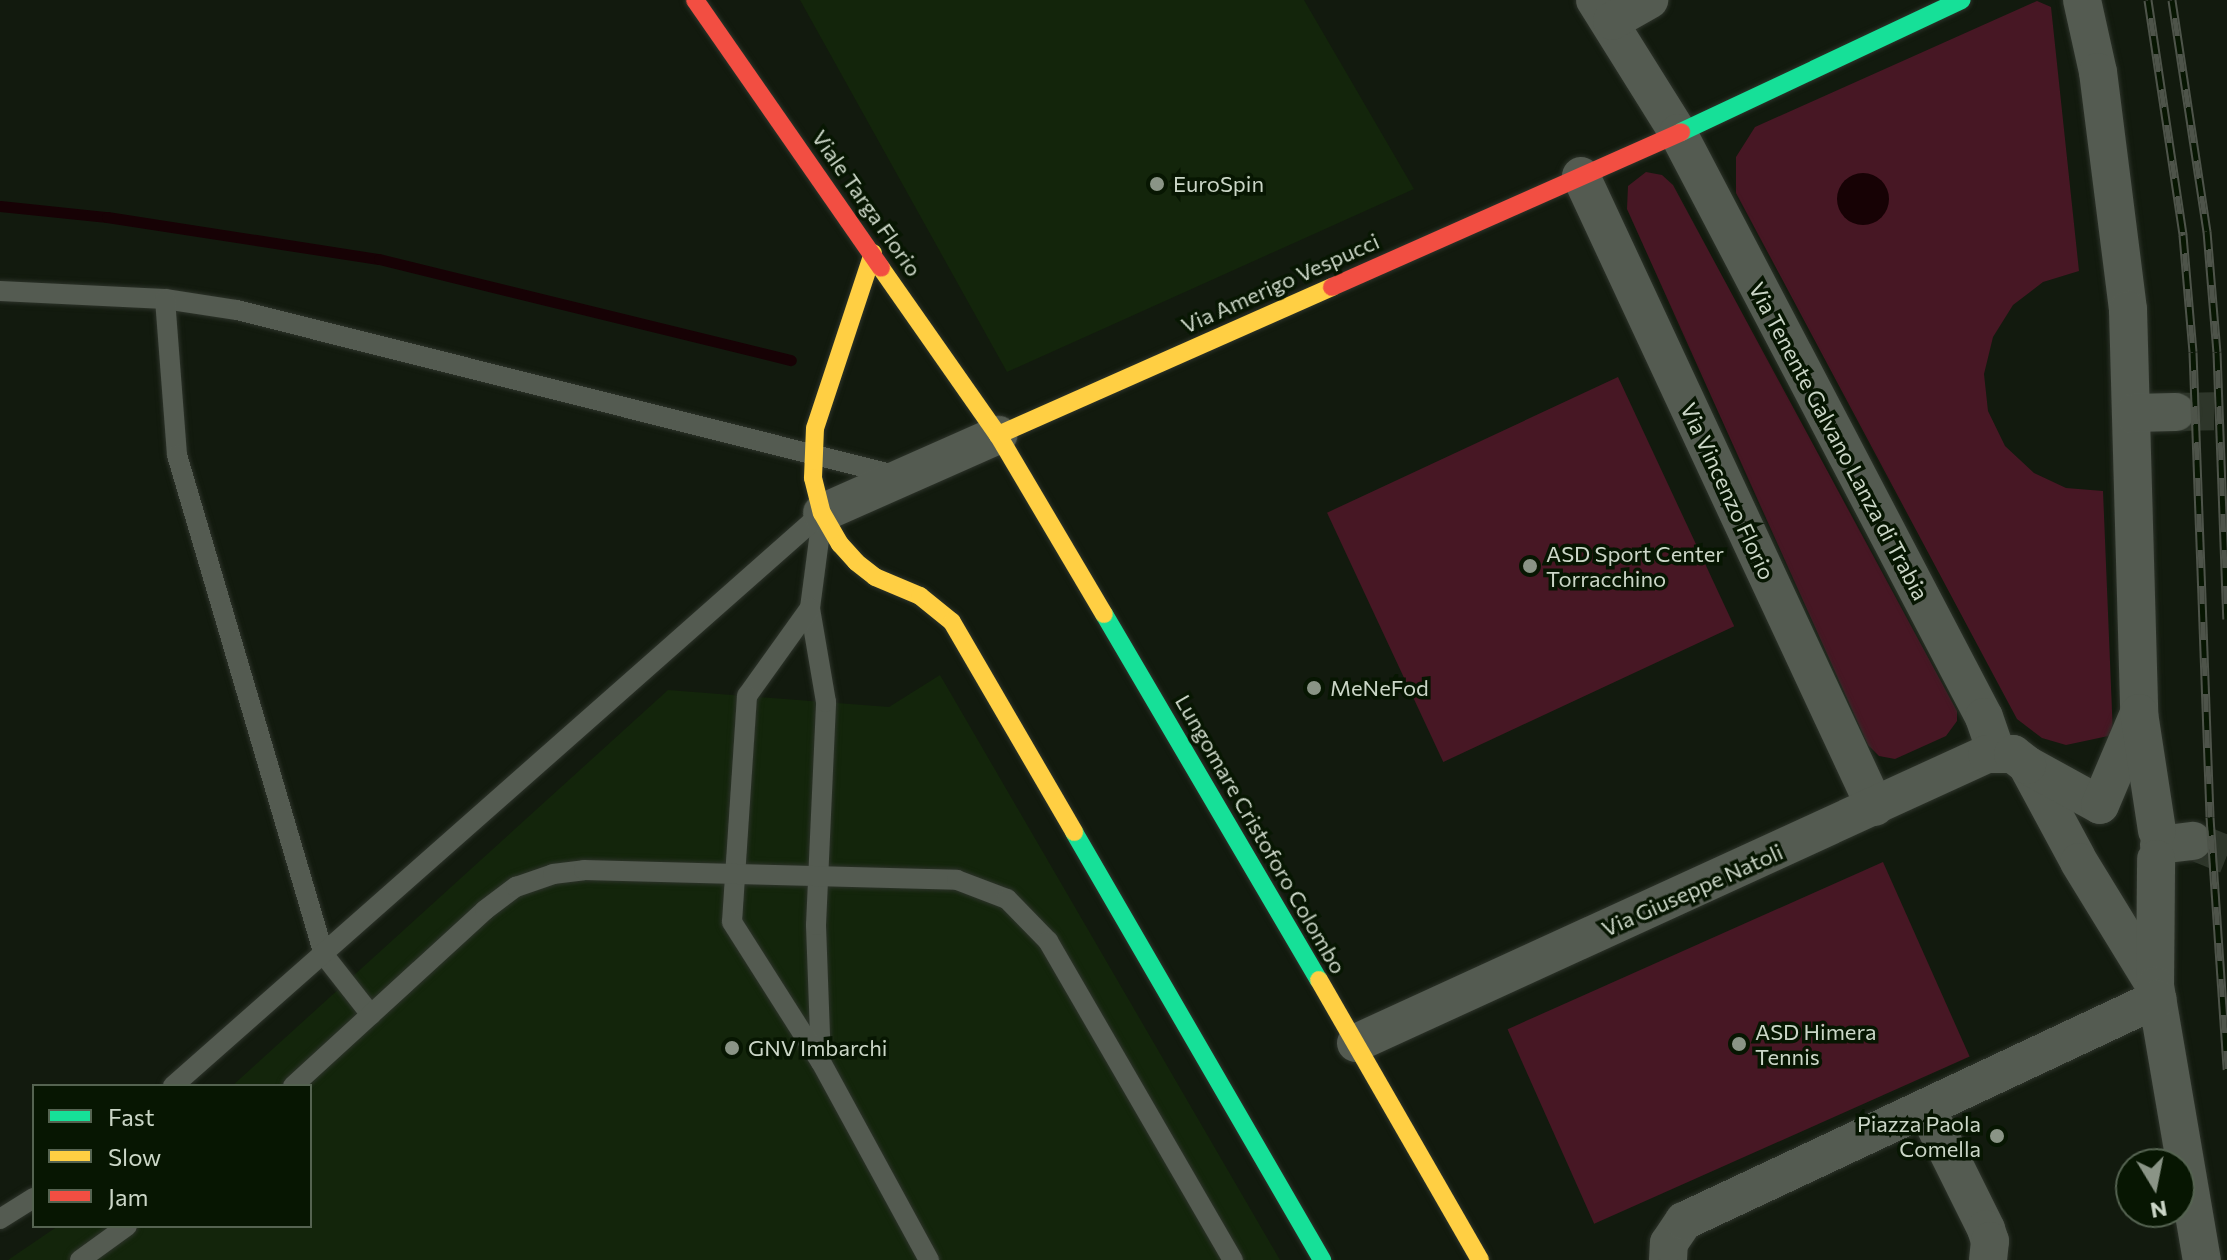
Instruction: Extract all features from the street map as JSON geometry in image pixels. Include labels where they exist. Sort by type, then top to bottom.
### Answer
[{"type":"street","name":"Viale Targa Florio","points":[[695,0],[998,435]]},
{"type":"street","points":[[1604,11],[1649,0]]},
{"type":"street","name":"Via Amerigo Vespucci","points":[[998,435],[1678,133],[1962,0]]},
{"type":"street","points":[[2082,0],[2098,72],[2119,219],[2128,310],[2139,713],[2166,844],[2156,993],[2202,1260]]},
{"type":"street","name":"Via Tenente Galvano Lanza di Trabia","points":[[1604,11],[1678,133],[1984,717],[2078,860],[2156,993]]},
{"type":"street","name":"Via Vincenzo Florio","points":[[1581,176],[1875,807]]},
{"type":"street","points":[[873,253],[815,428],[813,478],[822,513],[830,529],[856,562],[875,577],[920,596],[952,622],[1322,1260]]},
{"type":"street","points":[[2133,413],[2176,412]]},
{"type":"street","points":[[822,513],[998,435]]},
{"type":"street","name":"Lungomare Cristoforo Colombo","points":[[998,435],[1356,1043],[1480,1260]]},
{"type":"street","points":[[2139,713],[2100,805],[2081,822],[2076,833],[2078,860],[2099,882],[2126,884],[2138,880],[2166,844]]},
{"type":"street","points":[[2011,758],[2100,805],[2128,803],[2150,819],[2166,844]]},
{"type":"street","name":"Via Giuseppe Natoli","points":[[1356,1043],[1875,807],[2011,758]]},
{"type":"street","points":[[1668,1260],[1669,1243],[1684,1221],[1926,1108],[2156,993]]},
{"type":"street","points":[[1926,1108],[1986,1229],[1990,1241],[1988,1260]]},
{"type":"lane","points":[[0,291],[165,299],[237,310],[903,477]]},
{"type":"lane","points":[[165,299],[177,455],[324,955],[371,1015]]},
{"type":"lane","points":[[175,1084],[324,955],[594,711],[822,513]]},
{"type":"lane","points":[[821,1062],[816,925],[826,702],[810,608],[822,513]]},
{"type":"lane","points":[[810,608],[747,696],[732,922],[821,1062],[929,1260]]},
{"type":"lane","points":[[295,1084],[485,910],[516,887],[553,874],[584,870],[957,880],[1007,899],[1048,941],[1233,1260]]},
{"type":"lane","points":[[0,1219],[32,1199]]},
{"type":"lane","points":[[80,1260],[124,1228]]},
{"type":"shaded area","name":"EuroSpin","points":[[800,0],[1304,0],[1414,189],[1007,372]]},
{"type":"shaded area","points":[[2037,1],[2051,7],[2079,271],[2043,282],[2013,305],[1993,337],[1984,374],[1988,411],[2005,446],[2034,473],[2066,488],[2103,491],[2113,735],[2066,745],[2042,738],[2017,719],[1736,193],[1736,157],[1755,127]]},
{"type":"shaded area","points":[[1646,172],[1662,175],[1673,185],[1957,711],[1957,721],[1946,736],[1895,759],[1879,756],[1868,745],[1627,209],[1628,186]]},
{"type":"shaded area","points":[[1863,173],[1881,181],[1889,199],[1881,217],[1863,225],[1845,217],[1837,199],[1845,181]]},
{"type":"shaded area","name":"ASD Sport Center Torracchino","points":[[1618,377],[1734,626],[1443,762],[1327,513]]},
{"type":"shaded area","points":[[940,675],[1280,1260],[8,1260],[55,1228],[312,1228],[312,1084],[234,1084],[668,690],[889,707]]},
{"type":"shaded area","name":"ASD Himera Tennis","points":[[1883,862],[1970,1057],[1594,1224],[1508,1029]]},
{"type":"waterway","points":[[0,206],[107,217],[379,259],[791,360]]},
{"type":"tunnel","points":[[2176,412],[2227,411]]},
{"type":"tunnel","points":[[2193,841],[2227,855]]},
{"type":"railway","points":[[2148,0],[2183,235],[2193,352],[2210,817],[2227,1069]]},
{"type":"railway","points":[[2172,0],[2207,231],[2217,352],[2227,619]]},
{"type":"traffic: fast","points":[[1681,132],[1962,0]]},
{"type":"traffic: fast","points":[[1104,614],[1319,980]]},
{"type":"traffic: fast","points":[[1074,832],[1322,1260]]},
{"type":"traffic: slow","points":[[873,253],[815,428],[813,478],[822,513],[840,544],[856,562],[875,577],[920,596],[952,622],[1074,832]]},
{"type":"traffic: slow","points":[[881,268],[998,435],[1104,614]]},
{"type":"traffic: slow","points":[[998,435],[1332,287]]},
{"type":"traffic: slow","points":[[1319,980],[1480,1260]]},
{"type":"traffic: jam","points":[[695,0],[881,268]]},
{"type":"traffic: jam","points":[[1332,287],[1681,132]]},
{"type":"place","name":"EuroSpin","points":[[1157,184]]},
{"type":"place","name":"ASD Sport Center Torracchino","points":[[1530,566]]},
{"type":"place","name":"MeNeFod","points":[[1314,688]]},
{"type":"place","name":"ASD Himera Tennis","points":[[1739,1044]]},
{"type":"place","name":"GNV Imbarchi","points":[[732,1048]]},
{"type":"place","name":"Piazza Paola Comella","points":[[1997,1136]]}]
